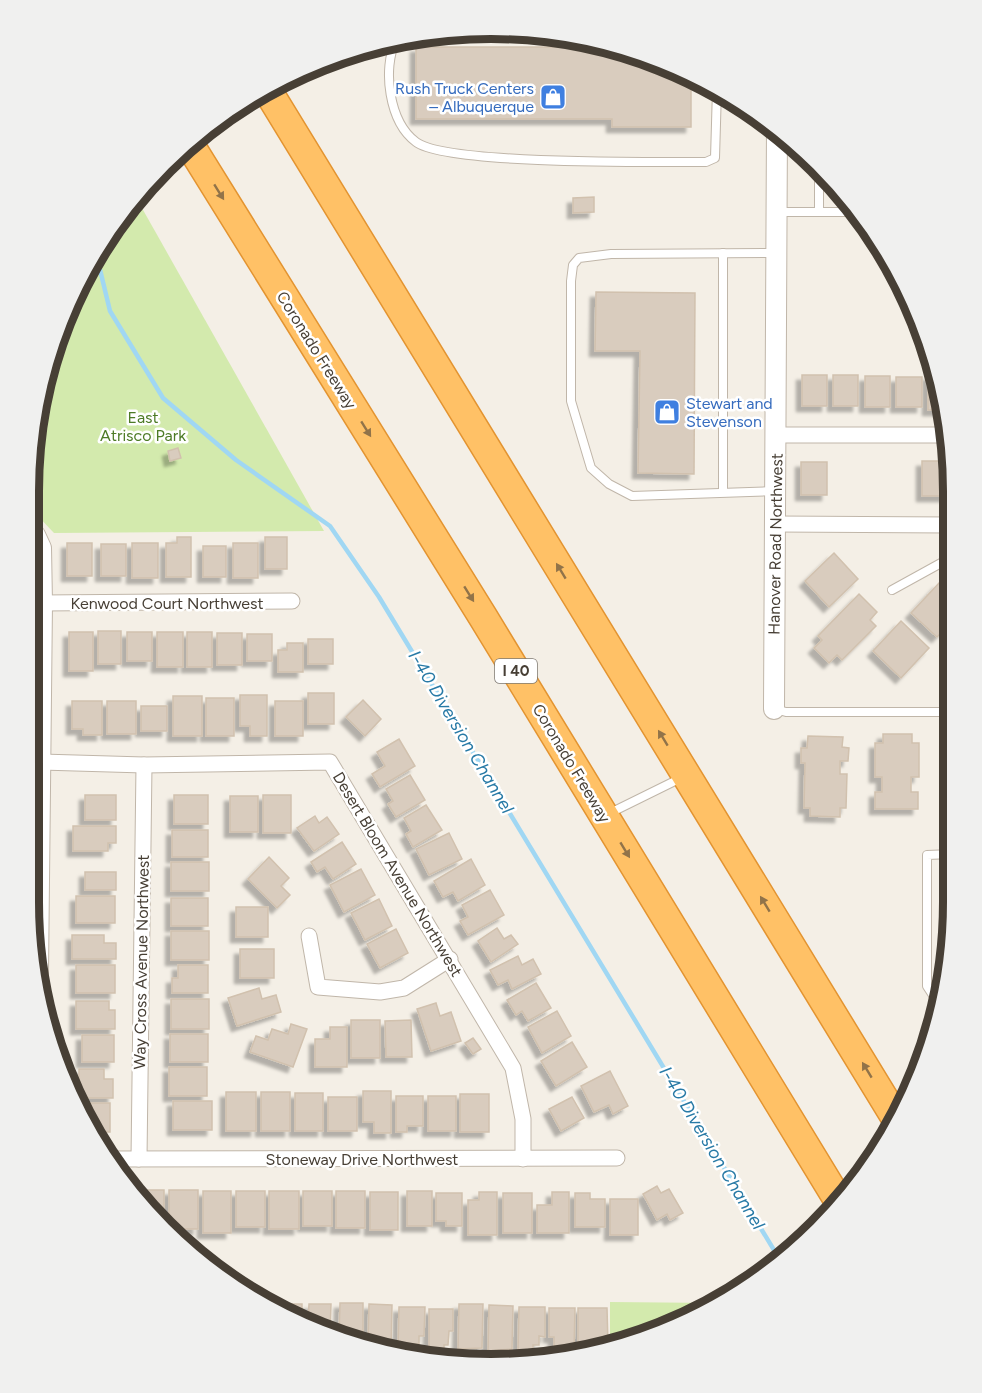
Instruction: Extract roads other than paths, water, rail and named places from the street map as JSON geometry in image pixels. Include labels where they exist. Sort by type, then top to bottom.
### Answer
[{"type":"highway","points":[[271,97],[891,1111]]},
{"type":"highway","name":"Coronado Freeway","points":[[193,151],[835,1195]]},
{"type":"street","name":"Hanover Road Northwest","points":[[774,709],[777,141]]},
{"type":"street","points":[[777,435],[939,435]]},
{"type":"street","points":[[776,524],[943,525]]},
{"type":"street","points":[[39,544],[42,603],[39,787]]},
{"type":"street","name":"Kenwood Court Northwest","points":[[42,603],[292,601]]},
{"type":"street","points":[[41,762],[144,765]]},
{"type":"street","name":"Desert Bloom Avenue Northwest","points":[[144,765],[330,762],[450,959],[513,1068],[523,1119],[523,1159]]},
{"type":"street","name":"Way Cross Avenue Northwest","points":[[138,1159],[144,765]]},
{"type":"street","points":[[309,936],[318,987],[380,992],[404,988],[450,959]]},
{"type":"street","name":"Stoneway Drive Northwest","points":[[119,1159],[617,1158]]},
{"type":"lane","points":[[392,50],[390,70],[394,110],[415,142],[435,151],[476,156],[706,162],[715,158],[717,100]]},
{"type":"lane","points":[[819,180],[819,212]]},
{"type":"lane","points":[[777,213],[847,212]]},
{"type":"lane","points":[[776,491],[632,496],[609,484],[591,468],[571,401],[571,281],[573,266],[579,258],[611,254],[777,254]]},
{"type":"lane","points":[[723,254],[723,492]]},
{"type":"lane","points":[[892,590],[943,563]]},
{"type":"lane","points":[[774,709],[786,712],[943,712]]},
{"type":"lane","points":[[604,816],[686,775]]},
{"type":"lane","points":[[933,995],[927,986],[927,855],[943,854]]},
{"type":"waterway","name":"I-40 Diversion Channel","points":[[99,266],[110,311],[163,398],[236,460],[330,526],[379,597],[776,1253]]},
{"type":"place","name":"Rush Truck Centers – Albuquerque","points":[[553,97]]},
{"type":"place","name":"Stewart and Stevenson","points":[[667,412]]},
{"type":"park label","name":"East Atrisco Park","points":[[143,426]]}]
